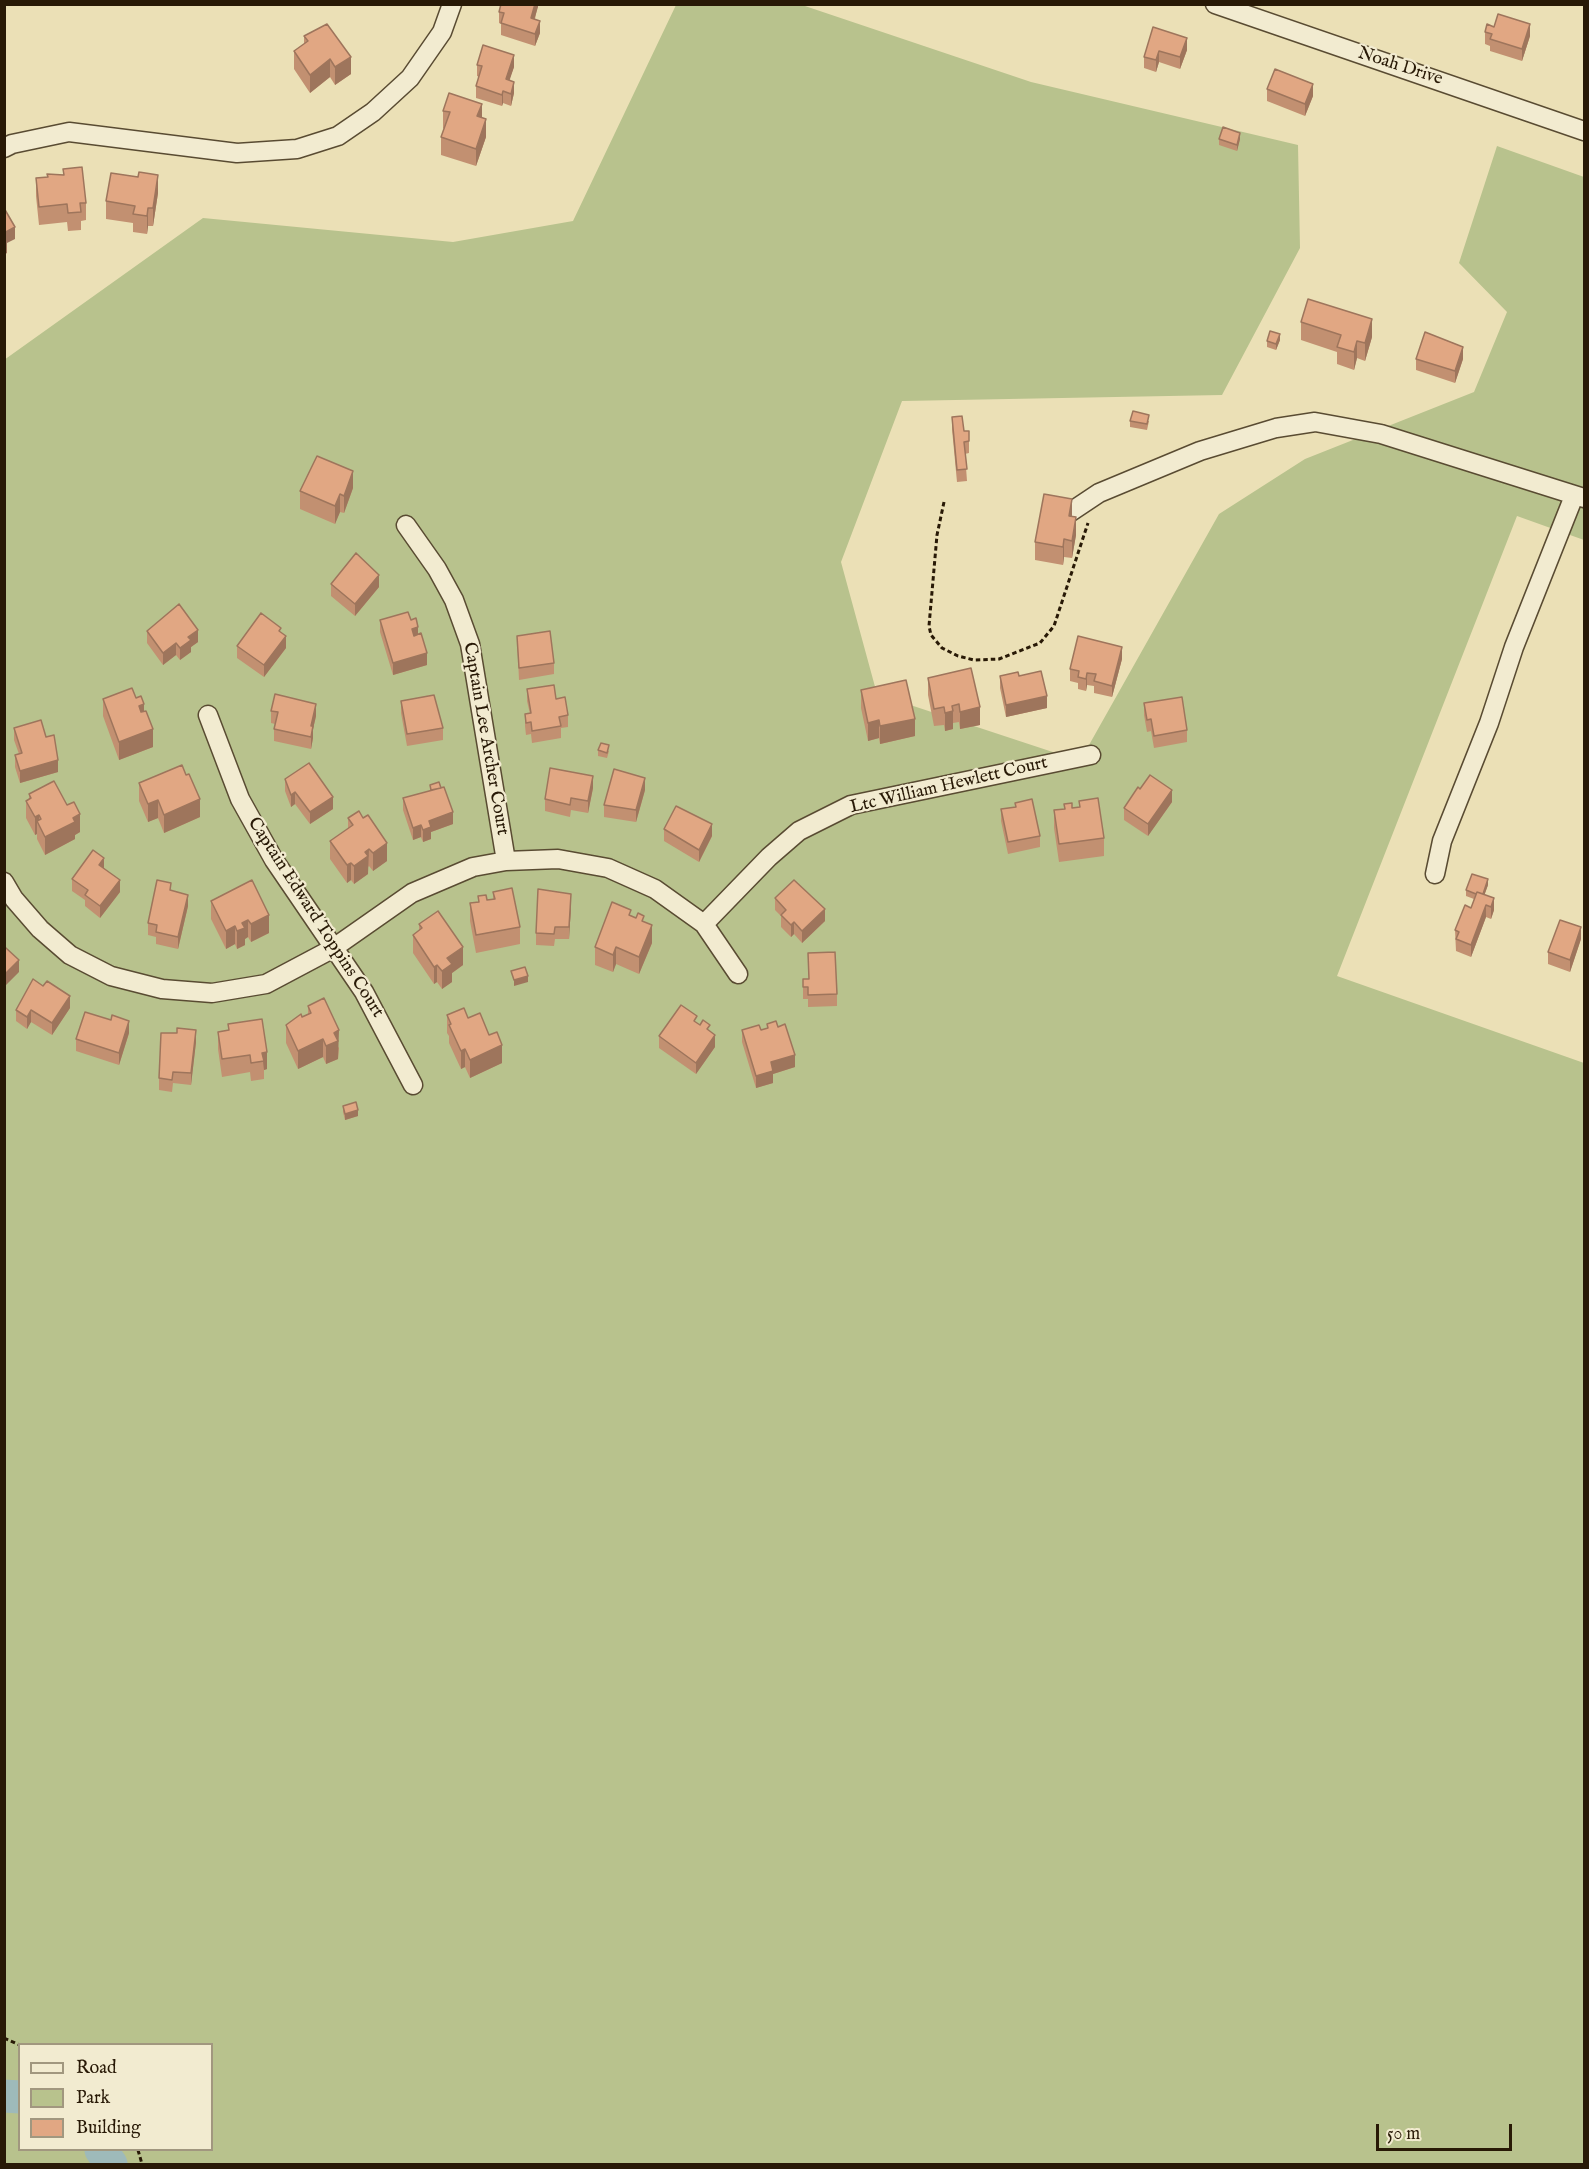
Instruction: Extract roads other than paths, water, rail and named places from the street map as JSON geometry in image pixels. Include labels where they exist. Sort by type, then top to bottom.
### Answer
[{"type":"street","points":[[4,148],[12,144],[69,132],[237,153],[297,149],[338,136],[373,112],[410,78],[442,32],[452,4]]},
{"type":"street","name":"Noah Drive","points":[[1215,4],[1584,131]]},
{"type":"street","points":[[1069,513],[1095,496],[1164,464],[1276,428],[1315,422],[1381,434],[1579,497],[1514,647],[1490,723],[1442,841],[1435,874]]},
{"type":"street","name":"Captain Lee Archer Court","points":[[406,525],[437,569],[454,600],[470,644],[506,861]]},
{"type":"street","name":"Captain Edward Toppins Court","points":[[208,715],[240,799],[274,860],[332,949],[364,992],[389,1035],[413,1085]]},
{"type":"street","name":"Ltc William Hewlett Court","points":[[704,924],[769,857],[799,831],[851,805],[1091,755]]},
{"type":"street","points":[[4,882],[40,929],[70,954],[111,976],[162,989],[212,993],[266,984],[332,949],[412,893],[472,867],[506,861],[558,859],[608,868],[654,889],[704,924],[738,974]]},
{"type":"waterway","points":[[4,2096],[18,2097]]},
{"type":"waterway","points":[[102,2151],[111,2164]]}]
